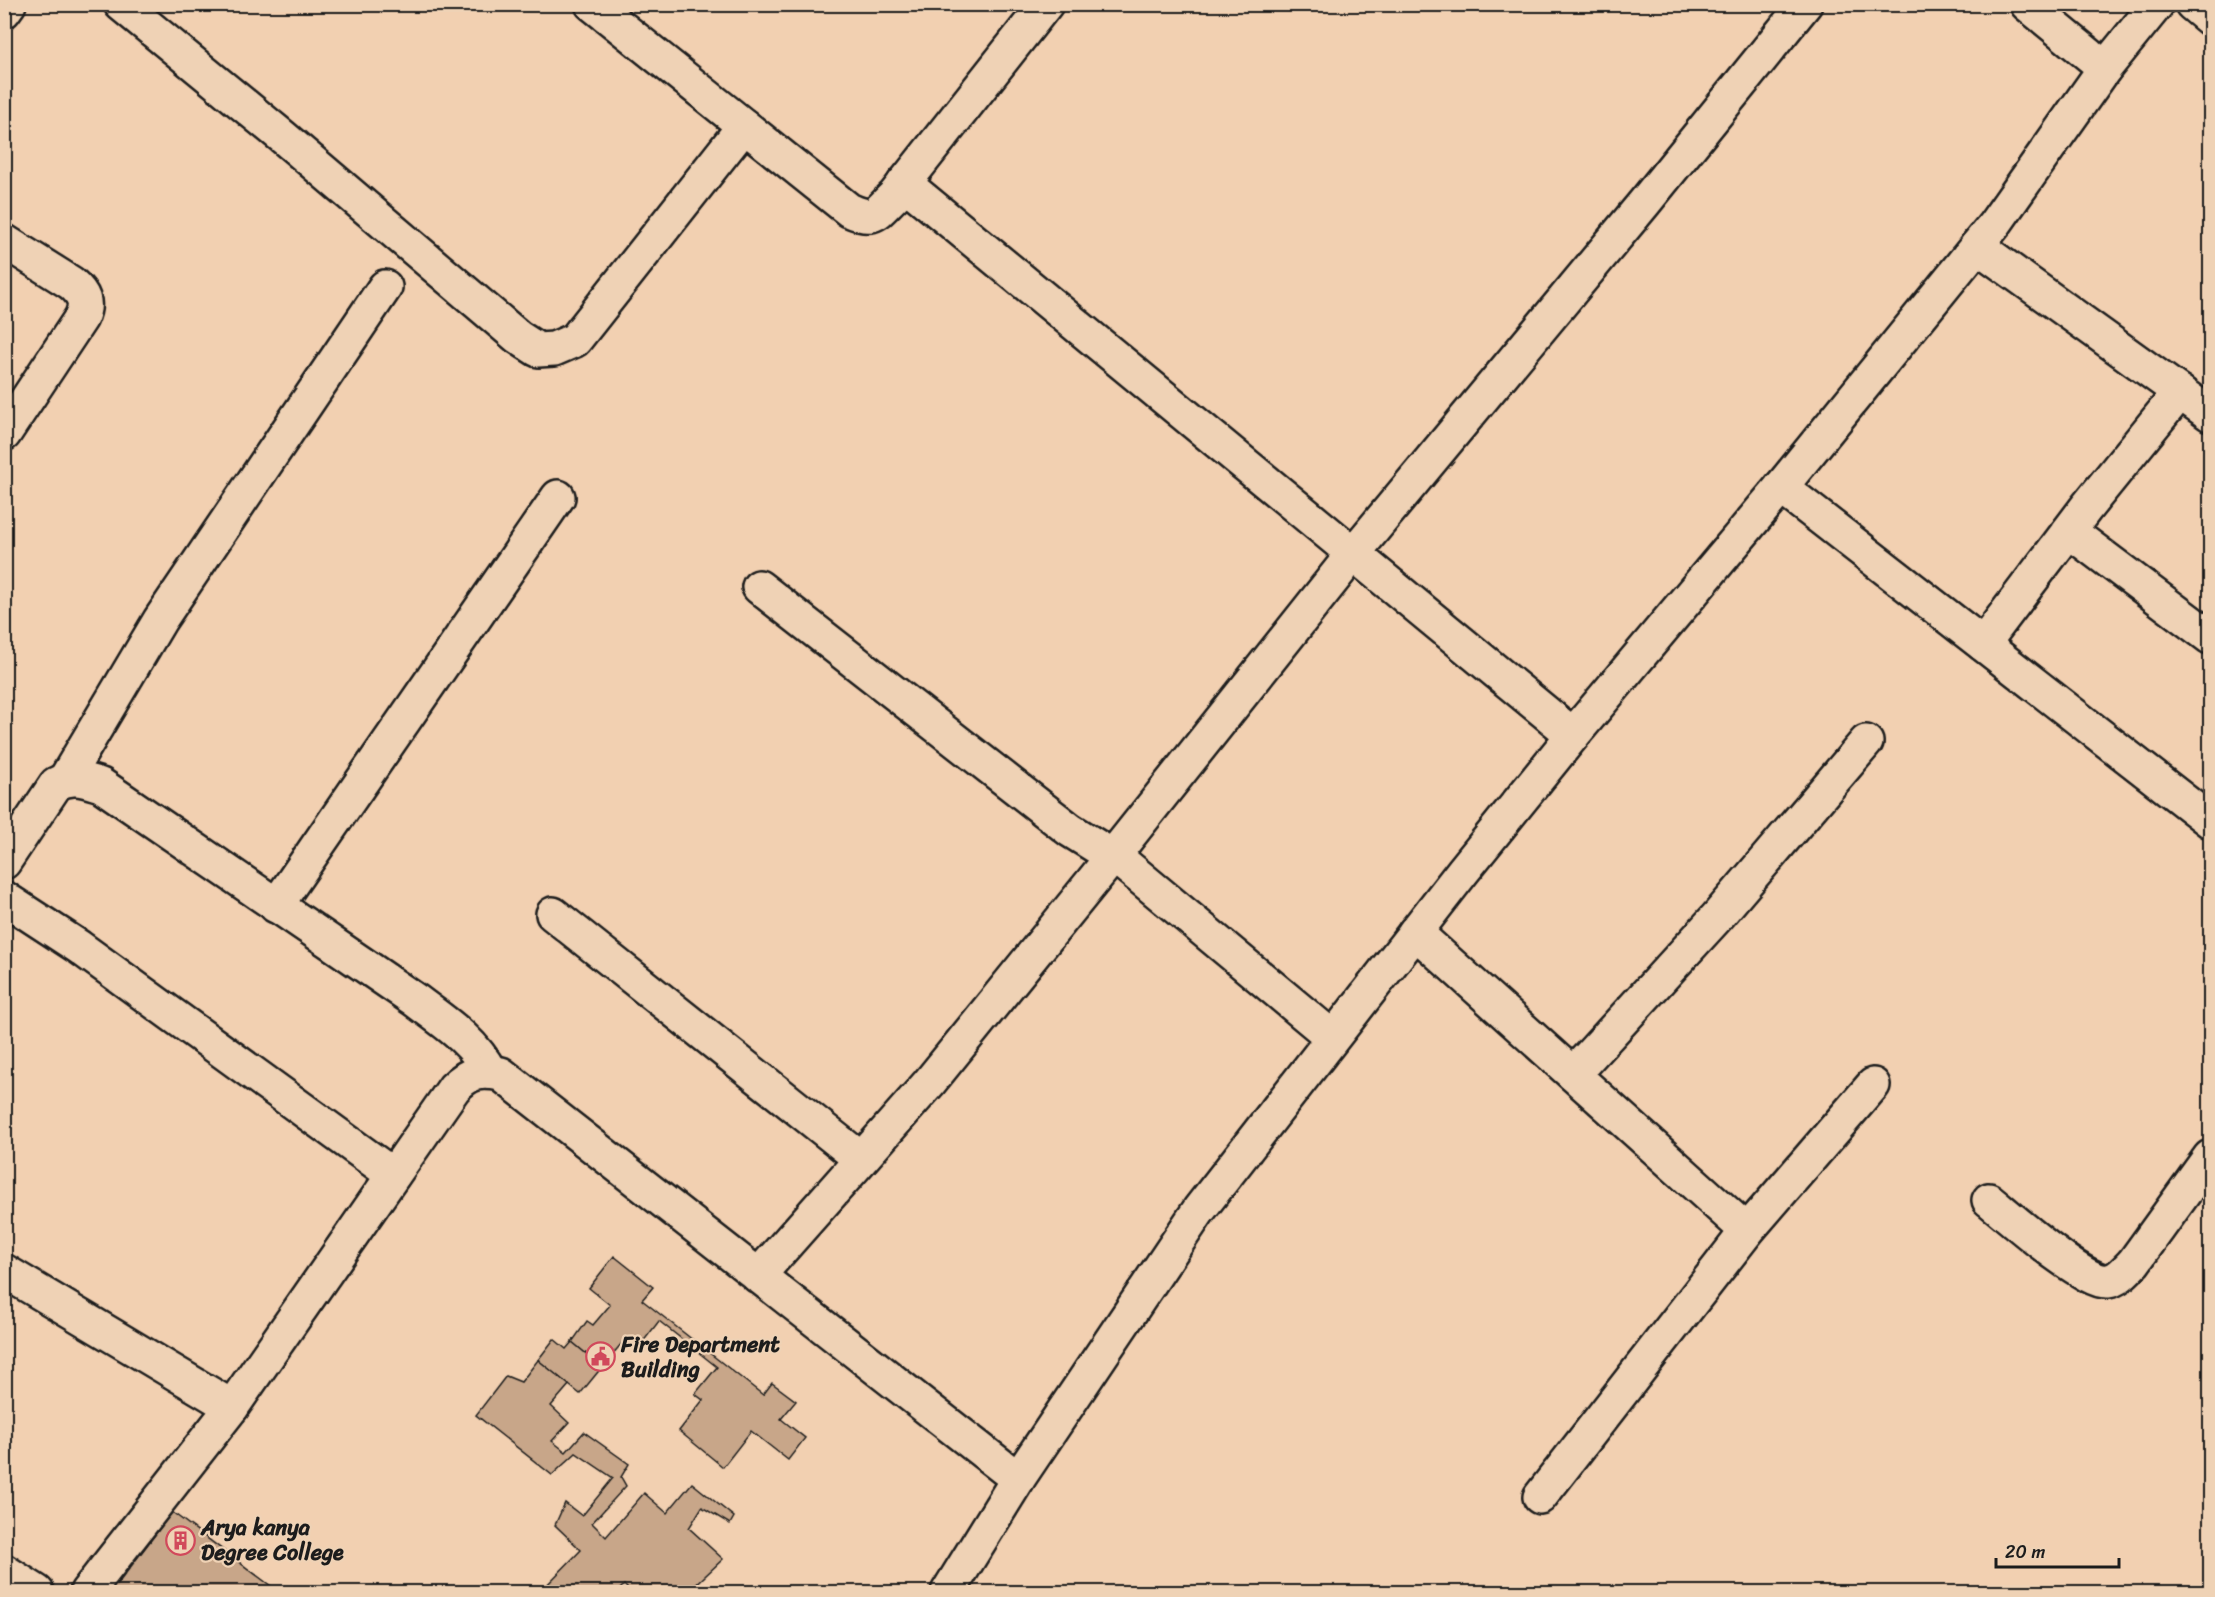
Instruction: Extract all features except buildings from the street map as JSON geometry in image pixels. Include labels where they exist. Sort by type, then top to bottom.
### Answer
[{"type":"street","points":[[4,11],[9,4]]},
{"type":"street","points":[[121,4],[283,137],[518,337],[538,350],[554,349],[575,340],[744,126]]},
{"type":"street","points":[[592,4],[849,210],[864,216],[872,216],[879,211],[904,183],[1046,4]]},
{"type":"street","points":[[758,1276],[936,1074],[1353,554],[1645,202],[1805,4]]},
{"type":"street","points":[[2027,4],[2105,68]]},
{"type":"street","points":[[948,1593],[1018,1479],[1199,1209],[1332,1037],[1573,735],[1781,487],[1994,225],[2105,68],[2157,4]]},
{"type":"street","points":[[2192,4],[2211,19]]},
{"type":"street","points":[[904,183],[1573,735]]},
{"type":"street","points":[[4,241],[71,283],[81,291],[85,301],[85,310],[81,318],[4,434]]},
{"type":"street","points":[[1977,246],[2211,414]]},
{"type":"street","points":[[4,862],[56,784],[66,778],[160,620],[385,287]]},
{"type":"street","points":[[1983,644],[2069,531],[2180,392]]},
{"type":"street","points":[[1781,487],[2211,821]]},
{"type":"street","points":[[276,906],[558,497]]},
{"type":"street","points":[[2069,531],[2211,637]]},
{"type":"street","points":[[759,587],[1070,830],[1113,856],[1332,1037]]},
{"type":"street","points":[[1573,1074],[1717,917],[1866,742]]},
{"type":"street","points":[[66,778],[77,778],[101,785],[415,1000],[461,1035],[480,1054],[490,1072]]},
{"type":"street","points":[[4,898],[79,947],[393,1175]]},
{"type":"street","points":[[553,914],[861,1159]]},
{"type":"street","points":[[1415,932],[1747,1231]]},
{"type":"street","points":[[87,1593],[232,1407],[454,1088],[466,1076],[490,1072],[501,1074],[1018,1479]]},
{"type":"street","points":[[1540,1497],[1747,1231],[1873,1086]]},
{"type":"street","points":[[1989,1200],[2077,1269],[2094,1279],[2108,1281],[2121,1275],[2134,1263],[2211,1157]]},
{"type":"street","points":[[4,1271],[232,1407]]},
{"type":"street","points":[[4,1571],[37,1593]]},
{"type":"place","name":"Fire Department Building","points":[[600,1357]]},
{"type":"place","name":"Arya kanya Degree College","points":[[180,1540]]}]
